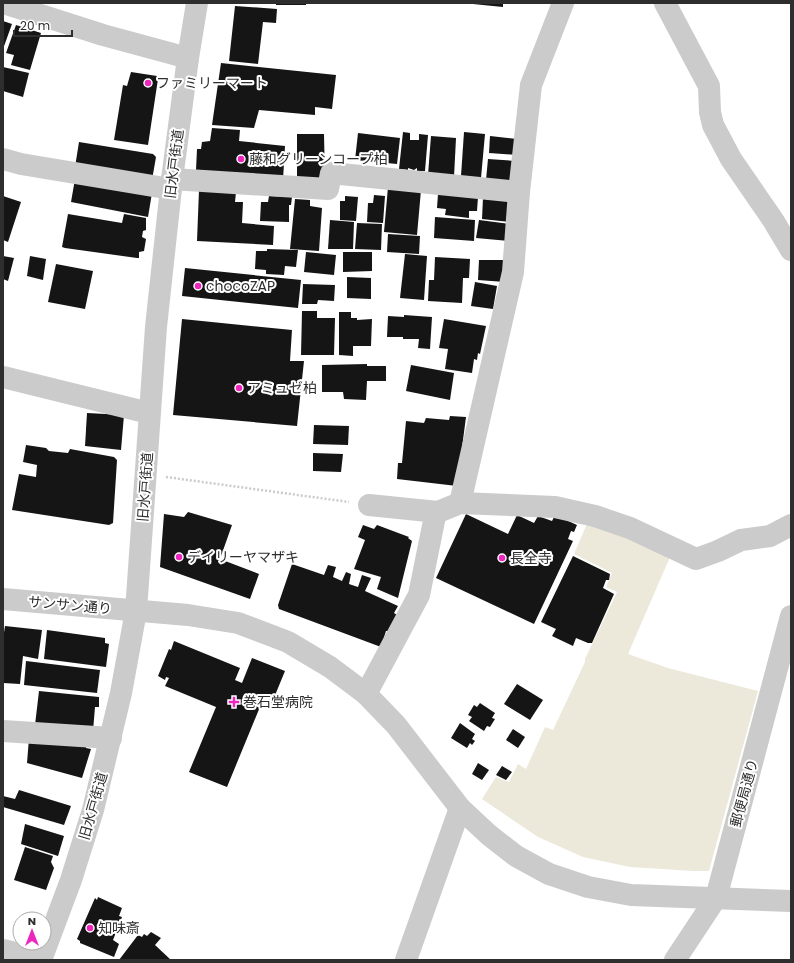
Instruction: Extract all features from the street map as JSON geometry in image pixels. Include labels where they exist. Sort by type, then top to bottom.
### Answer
[{"type":"street","points":[[3,3],[103,35],[188,58]]},
{"type":"street","name":"旧水戸街道","points":[[41,960],[73,874],[93,810],[127,666],[136,611],[156,327],[171,184],[197,3]]},
{"type":"street","points":[[460,503],[513,272],[519,192],[531,84],[563,3]]},
{"type":"street","points":[[665,3],[709,86],[710,112],[713,126],[731,159],[774,220],[791,250]]},
{"type":"street","points":[[3,158],[21,164],[171,184],[328,189],[331,173],[519,192]]},
{"type":"street","points":[[3,377],[149,413]]},
{"type":"street","points":[[369,505],[438,512],[460,503],[555,507],[595,516],[630,528],[696,559],[741,540],[770,536],[791,525]]},
{"type":"street","points":[[366,694],[419,595],[435,516],[438,512]]},
{"type":"street","name":"サンサン通り","points":[[3,599],[188,615],[238,623],[288,642],[330,666],[366,694],[396,725],[460,808],[489,835],[516,856],[549,874],[588,887],[631,895],[791,901]]},
{"type":"street","name":"郵便局通り","points":[[675,960],[716,898],[791,616]]},
{"type":"street","points":[[3,731],[111,738]]},
{"type":"street","points":[[406,960],[460,808]]},
{"type":"street","points":[[3,950],[41,960]]},
{"type":"path","points":[[146,474],[369,505]]},
{"type":"shaded area","points":[[589,519],[673,550],[628,654],[668,668],[758,691],[709,871],[630,867],[583,857],[538,837],[482,799],[496,777],[509,782],[518,764],[526,769],[545,727],[553,730],[617,592],[606,587],[612,573],[574,554]]},
{"type":"building","points":[[276,3],[306,3],[306,5],[276,5]]},
{"type":"building","points":[[503,3],[503,7],[473,4]]},
{"type":"building","points":[[235,6],[277,9],[276,23],[263,22],[258,64],[229,61]]},
{"type":"building","points":[[3,21],[12,24],[3,49]]},
{"type":"building","points":[[16,25],[41,33],[30,70],[11,65],[14,55],[6,53]]},
{"type":"building","points":[[221,63],[336,75],[332,109],[315,107],[315,115],[259,110],[254,128],[212,125]]},
{"type":"building","points":[[3,67],[29,73],[23,97],[3,91]]},
{"type":"building","points":[[131,72],[157,76],[158,79],[148,145],[114,140],[123,85],[127,86]]},
{"type":"building","name":"藤和グリーンコープ柏","points":[[212,128],[240,130],[239,141],[285,146],[283,180],[196,170],[197,149],[201,149],[202,142],[210,141]]},
{"type":"building","points":[[403,132],[410,133],[410,140],[419,140],[419,134],[428,135],[425,171],[417,171],[417,168],[414,170],[408,168],[408,170],[399,169]]},
{"type":"building","points":[[464,132],[485,134],[481,178],[461,176]]},
{"type":"building","points":[[358,133],[400,138],[397,164],[355,160]]},
{"type":"building","points":[[297,134],[324,134],[325,182],[297,182]]},
{"type":"building","points":[[431,136],[456,138],[454,177],[428,175]]},
{"type":"building","points":[[490,136],[517,139],[517,155],[489,153]]},
{"type":"building","points":[[79,142],[153,154],[156,157],[152,180],[75,167]]},
{"type":"building","points":[[488,159],[517,161],[515,184],[486,180]]},
{"type":"building","points":[[75,179],[152,193],[148,217],[71,202]]},
{"type":"building","points":[[388,187],[421,190],[417,235],[384,232]]},
{"type":"building","points":[[199,190],[236,192],[235,202],[243,202],[242,223],[274,226],[273,245],[197,241]]},
{"type":"building","points":[[438,194],[478,197],[477,211],[469,211],[469,218],[445,215],[446,209],[437,208]]},
{"type":"building","points":[[374,195],[385,196],[383,223],[367,222],[368,203],[373,203]]},
{"type":"building","points":[[3,196],[21,202],[8,242],[3,240]]},
{"type":"building","points":[[269,196],[292,197],[291,205],[289,205],[289,222],[260,221],[261,202],[268,202]]},
{"type":"building","points":[[345,196],[358,197],[356,221],[340,220],[340,201],[345,201]]},
{"type":"building","points":[[483,198],[513,201],[510,222],[482,219]]},
{"type":"building","points":[[295,199],[310,200],[310,206],[322,208],[319,251],[290,249]]},
{"type":"building","points":[[68,214],[122,223],[124,214],[146,218],[146,230],[143,231],[142,237],[146,239],[144,251],[139,252],[139,258],[137,258],[62,247]]},
{"type":"building","points":[[435,217],[475,220],[474,241],[434,238]]},
{"type":"building","points":[[330,220],[354,222],[353,249],[328,249]]},
{"type":"building","points":[[479,220],[511,224],[509,241],[476,238]]},
{"type":"building","points":[[357,223],[382,224],[381,250],[355,249]]},
{"type":"building","points":[[388,234],[420,236],[419,254],[387,252]]},
{"type":"building","points":[[267,249],[298,250],[296,267],[285,266],[284,275],[266,274],[266,270],[255,269],[256,251],[267,251]]},
{"type":"building","points":[[306,252],[336,255],[334,275],[304,272]]},
{"type":"building","points":[[343,252],[372,252],[372,271],[343,272]]},
{"type":"building","points":[[405,254],[427,256],[424,300],[400,298]]},
{"type":"building","points":[[3,256],[14,258],[8,281],[3,279]]},
{"type":"building","points":[[30,256],[46,259],[43,280],[27,276]]},
{"type":"building","points":[[435,257],[470,259],[469,278],[463,278],[462,303],[428,301],[429,280],[434,280]]},
{"type":"building","points":[[479,260],[506,260],[505,282],[478,280]]},
{"type":"building","points":[[56,264],[93,271],[85,309],[48,302]]},
{"type":"building","points":[[185,268],[301,280],[298,308],[182,296]]},
{"type":"building","points":[[347,277],[371,278],[371,299],[347,298]]},
{"type":"building","points":[[475,282],[497,286],[493,309],[471,306]]},
{"type":"building","points":[[303,284],[335,285],[334,301],[318,300],[317,304],[302,304]]},
{"type":"building","points":[[302,311],[317,311],[317,318],[335,318],[334,355],[301,355]]},
{"type":"building","points":[[339,312],[351,312],[351,318],[357,318],[357,320],[372,319],[371,346],[353,346],[353,356],[339,355]]},
{"type":"building","points":[[404,315],[432,317],[430,349],[418,348],[419,339],[387,337],[388,316],[404,317]]},
{"type":"building","name":"アミュゼ柏","points":[[182,319],[292,330],[290,361],[304,361],[297,426],[173,415]]},
{"type":"building","points":[[444,319],[486,326],[480,354],[478,353],[477,360],[474,359],[472,373],[445,369],[448,349],[439,348]]},
{"type":"building","points":[[367,364],[367,366],[386,366],[386,381],[367,381],[366,400],[344,399],[343,392],[322,392],[322,365]]},
{"type":"building","points":[[411,365],[454,373],[450,400],[406,391]]},
{"type":"building","points":[[87,413],[124,415],[121,450],[85,446]]},
{"type":"building","points":[[450,416],[466,417],[457,486],[397,479],[398,463],[402,463],[406,421],[424,423],[426,418],[449,420]]},
{"type":"building","points":[[314,425],[349,426],[348,445],[313,444]]},
{"type":"building","points":[[26,445],[46,448],[49,451],[68,453],[70,449],[114,457],[117,460],[113,523],[109,525],[12,510],[19,474],[36,477],[37,465],[23,462]]},
{"type":"building","points":[[313,453],[343,454],[341,472],[313,471]]},
{"type":"building","points":[[188,512],[232,525],[220,559],[259,574],[250,599],[160,567],[164,514],[184,517]]},
{"type":"building","points":[[466,514],[508,534],[517,515],[534,523],[538,516],[552,521],[555,515],[577,525],[574,532],[571,531],[568,539],[573,541],[534,624],[436,578]]},
{"type":"building","points":[[363,525],[374,529],[377,525],[409,537],[408,538],[412,541],[398,598],[377,589],[381,577],[354,569],[365,540],[358,537]]},
{"type":"building","points":[[573,556],[610,574],[609,580],[606,580],[603,588],[614,594],[592,643],[576,638],[573,646],[552,636],[556,629],[541,622]]},
{"type":"building","points":[[292,564],[324,575],[328,565],[336,567],[333,577],[342,581],[346,572],[351,574],[349,584],[358,587],[362,575],[371,578],[365,591],[398,606],[394,613],[397,615],[390,631],[386,631],[381,647],[279,609],[278,605]]},
{"type":"building","points":[[5,626],[42,630],[38,659],[23,656],[20,684],[3,683],[3,639]]},
{"type":"building","points":[[47,630],[105,638],[105,643],[109,644],[106,667],[44,659]]},
{"type":"building","points":[[174,641],[240,668],[235,680],[242,683],[252,658],[285,671],[271,705],[262,702],[227,787],[189,772],[216,707],[165,686],[169,678],[166,677],[165,680],[158,676],[169,649],[171,650]]},
{"type":"building","points":[[26,661],[100,670],[97,693],[24,685]]},
{"type":"building","points":[[517,684],[543,700],[530,720],[504,704]]},
{"type":"building","points":[[39,691],[99,697],[99,707],[95,707],[93,731],[35,725]]},
{"type":"building","points":[[480,703],[495,713],[492,718],[495,719],[490,727],[487,726],[484,731],[469,721],[472,717],[468,715],[474,705],[477,707]]},
{"type":"building","points":[[460,723],[475,734],[472,739],[475,741],[472,745],[470,743],[467,748],[451,738]]},
{"type":"building","points":[[513,729],[525,737],[518,748],[506,740]]},
{"type":"building","points":[[29,738],[86,744],[86,748],[91,749],[82,778],[27,763]]},
{"type":"building","points":[[478,763],[489,770],[482,780],[472,774]]},
{"type":"building","points":[[502,766],[512,772],[506,780],[496,775]]},
{"type":"building","points":[[19,790],[71,806],[64,825],[3,807],[3,796],[15,799]]},
{"type":"building","points":[[25,824],[64,836],[58,856],[21,844]]},
{"type":"building","points":[[25,847],[53,856],[51,862],[54,868],[46,890],[14,880]]},
{"type":"building","points":[[98,897],[122,908],[119,916],[122,917],[113,940],[119,944],[114,957],[80,943],[77,939],[95,898],[97,900]]},
{"type":"building","points":[[151,932],[161,938],[155,945],[171,960],[119,960],[138,935],[142,937],[144,934],[147,936]]},
{"type":"place","name":"ファミリーマート","points":[[148,83]]},
{"type":"place","name":"藤和グリーンコープ柏","points":[[241,159]]},
{"type":"place","name":"chocoZAP","points":[[198,286]]},
{"type":"place","name":"アミュゼ柏","points":[[239,388]]},
{"type":"place","name":"デイリーヤマザキ","points":[[179,557]]},
{"type":"place","name":"長全寺","points":[[502,558]]},
{"type":"place","name":"巻石堂病院","points":[[234,702]]},
{"type":"place","name":"知味斎","points":[[90,928]]}]
